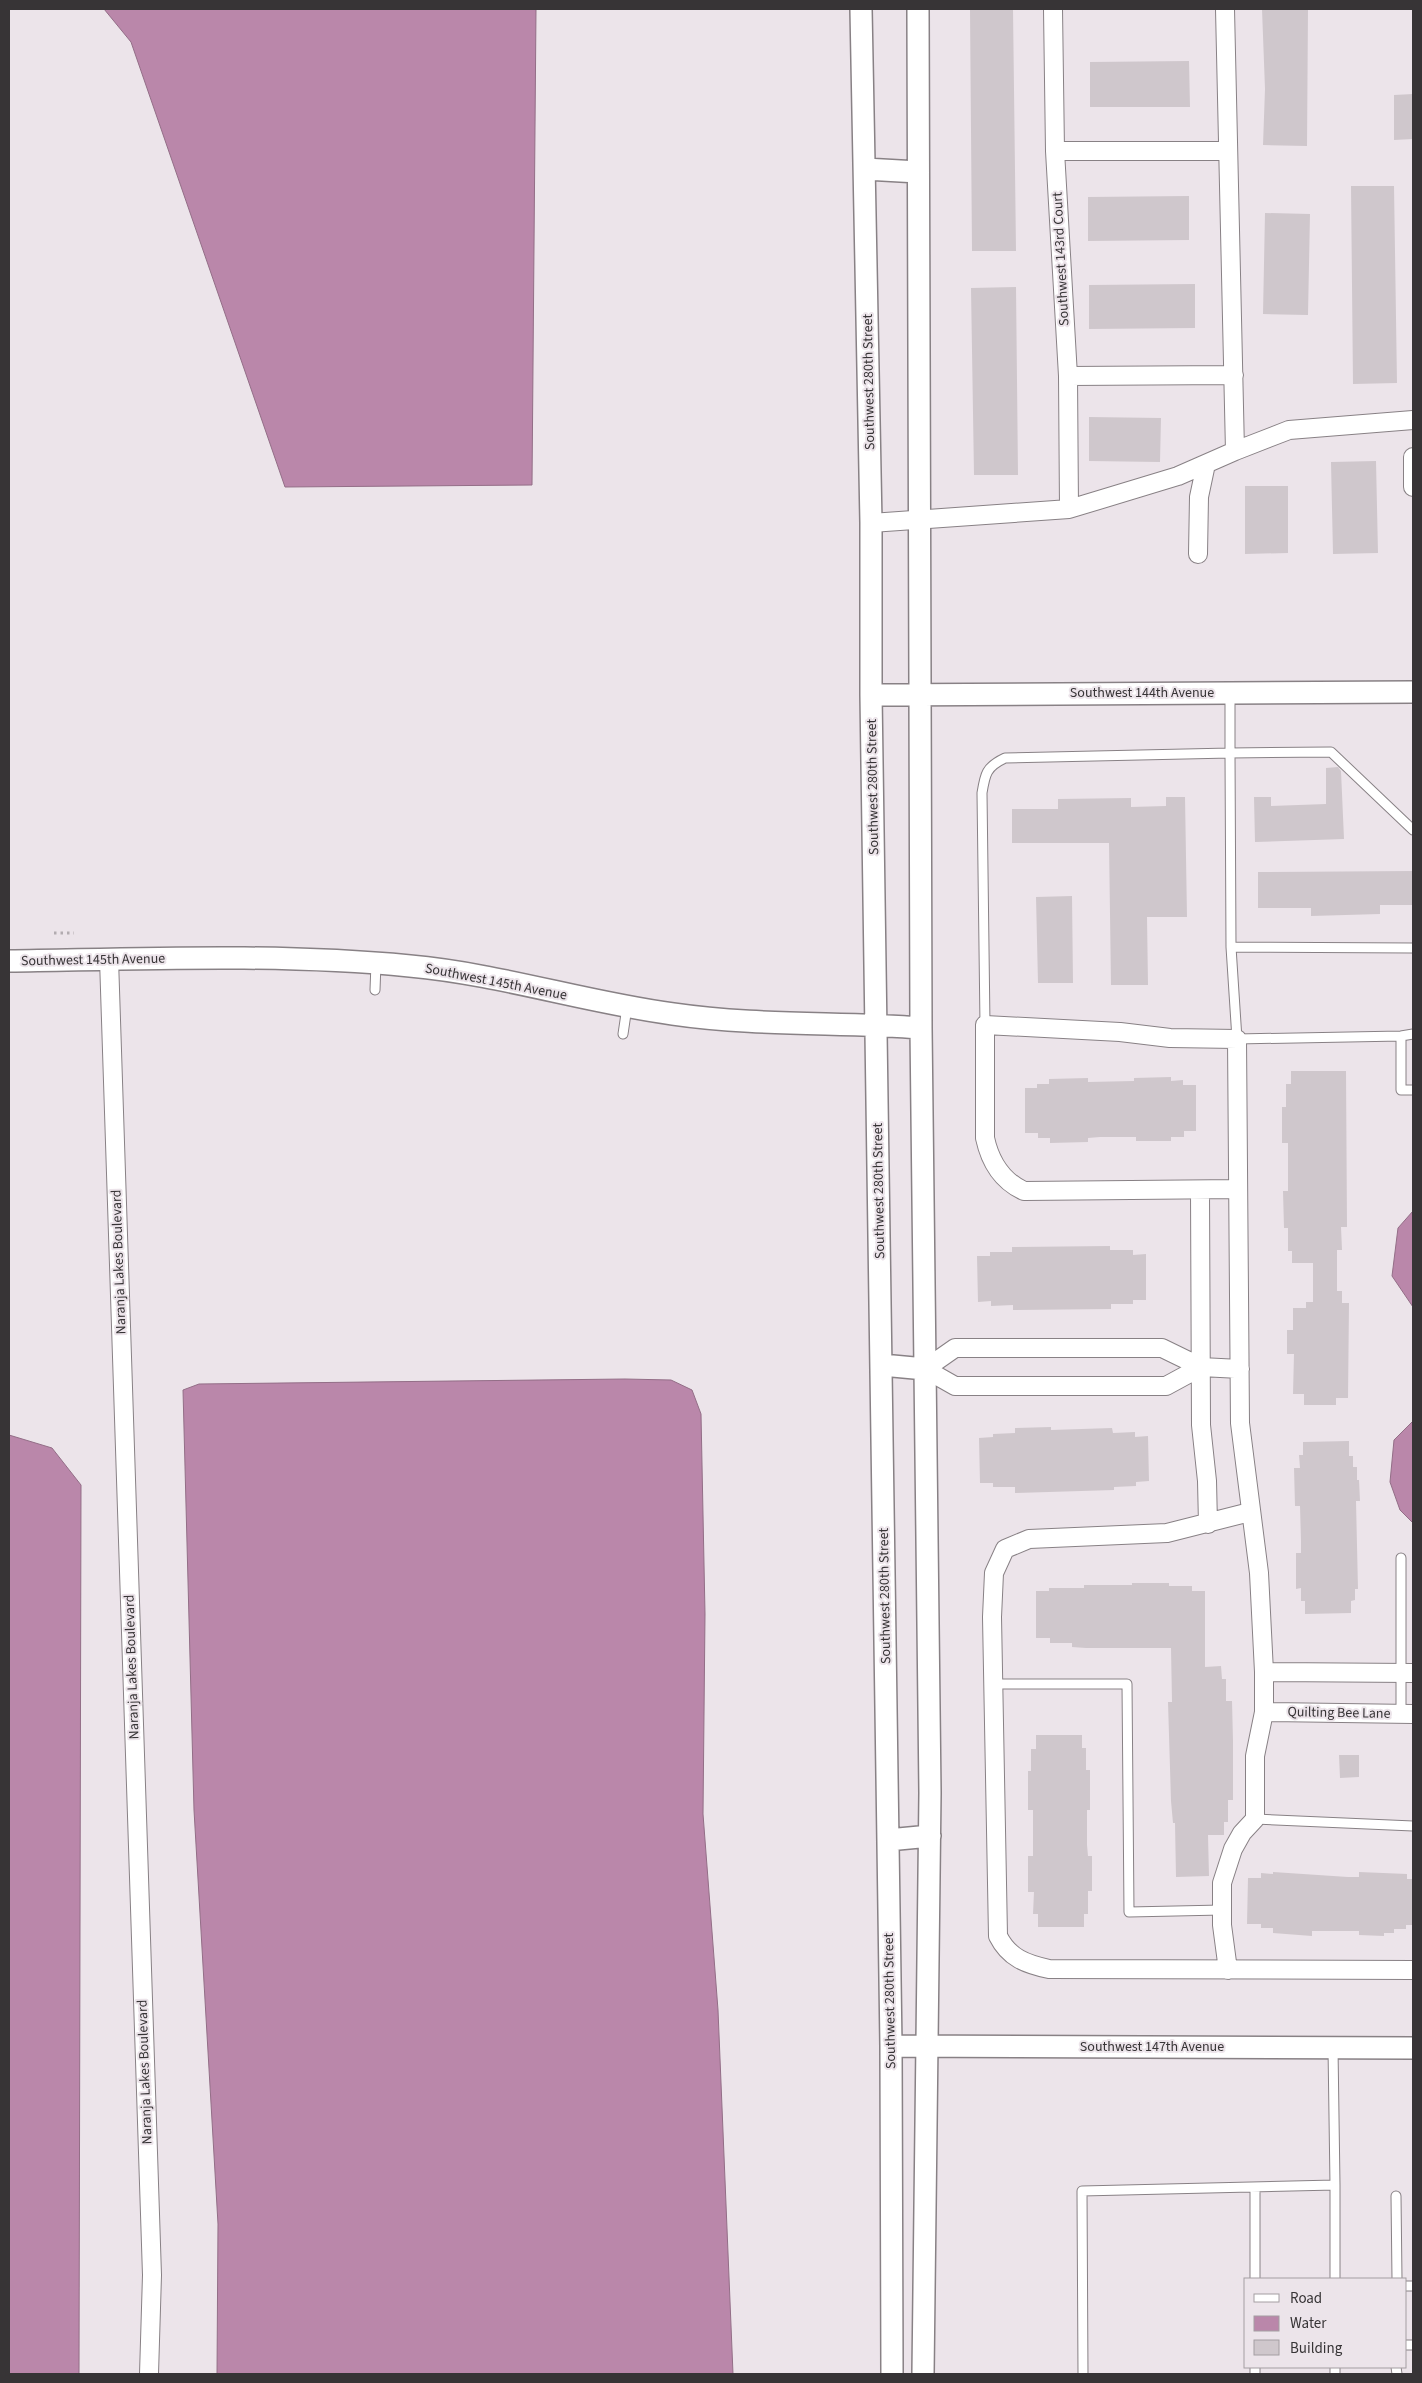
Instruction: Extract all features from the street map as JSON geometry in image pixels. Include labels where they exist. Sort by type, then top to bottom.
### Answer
[{"type":"street","name":"Southwest 280th Street","points":[[861,9],[872,523],[876,1025],[891,2046],[892,2374]]},
{"type":"street","points":[[918,9],[921,1028],[930,1836],[923,2374]]},
{"type":"street","name":"Southwest 143rd Court","points":[[1053,9],[1055,151],[1068,376],[1069,509]]},
{"type":"street","points":[[1225,9],[1235,451]]},
{"type":"street","points":[[1055,151],[1228,151]]},
{"type":"street","points":[[865,169],[918,172]]},
{"type":"street","points":[[1068,376],[1234,375]]},
{"type":"street","points":[[872,523],[1069,509],[1178,476],[1289,430],[1413,420]]},
{"type":"street","points":[[1413,457],[1413,487]]},
{"type":"street","points":[[1198,554],[1199,498],[1206,464]]},
{"type":"street","name":"Southwest 144th Avenue","points":[[872,695],[1413,692]]},
{"type":"street","name":"Naranja Lakes Boulevard","points":[[109,959],[152,2275],[149,2374]]},
{"type":"street","name":"Southwest 145th Avenue","points":[[9,961],[248,959],[376,963],[469,974],[627,1007],[689,1016],[760,1022],[921,1028]]},
{"type":"street","points":[[1228,1970],[1222,1910],[1222,1883],[1233,1849],[1242,1833],[1255,1819],[1256,1756],[1264,1712],[1259,1573],[1240,1423],[1237,1039],[1170,1038],[1120,1032],[985,1025],[986,1138],[989,1154],[1000,1173],[1012,1185],[1024,1191],[1238,1190]]},
{"type":"street","points":[[1200,1190],[1201,1425],[1207,1481],[1208,1524]]},
{"type":"street","points":[[925,1369],[955,1348],[1162,1348],[1201,1367],[1240,1369]]},
{"type":"street","points":[[882,1365],[925,1369],[955,1386],[1166,1386],[1201,1367]]},
{"type":"street","points":[[1250,1512],[1167,1533],[1029,1539],[1005,1549],[994,1573],[993,1684],[998,1936],[1004,1948],[1015,1959],[1049,1970],[1413,1970]]},
{"type":"street","points":[[1264,1672],[1407,1673]]},
{"type":"street","name":"Quilting Bee Lane","points":[[1264,1712],[1407,1714]]},
{"type":"street","points":[[888,1840],[930,1836]]},
{"type":"street","name":"Southwest 147th Avenue","points":[[891,2046],[1413,2048]]},
{"type":"lane","points":[[1230,693],[1231,947],[1237,1039],[1401,1036],[1413,1034]]},
{"type":"lane","points":[[985,1025],[982,793],[985,775],[993,764],[1005,758],[1331,752],[1413,830]]},
{"type":"lane","points":[[1231,947],[1413,948]]},
{"type":"lane","points":[[375,990],[376,963]]},
{"type":"lane","points":[[623,1034],[627,1007]]},
{"type":"lane","points":[[1401,1036],[1401,1090],[1413,1090]]},
{"type":"lane","points":[[1401,1558],[1407,1673],[1407,1714]]},
{"type":"lane","points":[[993,1684],[1127,1684],[1129,1912],[1222,1910]]},
{"type":"lane","points":[[1255,1819],[1413,1826]]},
{"type":"lane","points":[[1332,2048],[1335,2278]]},
{"type":"lane","points":[[1083,2374],[1082,2190],[1335,2185]]},
{"type":"lane","points":[[1255,2278],[1256,2187]]},
{"type":"lane","points":[[1396,2196],[1396,2278]]},
{"type":"path","points":[[54,933],[74,933]]},
{"type":"water","points":[[104,9],[536,9],[532,485],[285,487],[131,42]]},
{"type":"water","points":[[1413,1211],[1413,1307],[1392,1276],[1398,1228]]},
{"type":"water","points":[[671,1380],[692,1390],[701,1414],[705,1614],[703,1814],[718,2010],[733,2374],[217,2374],[218,2224],[194,1810],[183,1390],[199,1384]]},
{"type":"water","points":[[1413,1421],[1413,1523],[1400,1510],[1390,1482],[1394,1440]]},
{"type":"water","points":[[9,1435],[52,1448],[81,1485],[79,2374],[9,2374]]},
{"type":"building","points":[[970,9],[1013,9],[1016,251],[972,251]]},
{"type":"building","points":[[1262,9],[1308,9],[1307,146],[1263,145],[1265,89]]},
{"type":"building","points":[[1189,61],[1190,107],[1090,107],[1090,62]]},
{"type":"building","points":[[1413,94],[1413,139],[1394,140],[1394,95]]},
{"type":"building","points":[[1351,186],[1394,186],[1397,383],[1353,384]]},
{"type":"building","points":[[1189,196],[1189,240],[1088,241],[1088,197]]},
{"type":"building","points":[[1265,213],[1310,214],[1308,315],[1263,314]]},
{"type":"building","points":[[1195,284],[1195,328],[1089,329],[1089,285]]},
{"type":"building","points":[[1016,287],[1018,475],[974,475],[971,288]]},
{"type":"building","points":[[1089,417],[1161,418],[1160,462],[1089,461]]},
{"type":"building","points":[[1376,461],[1378,553],[1333,554],[1331,462]]},
{"type":"building","points":[[1245,486],[1288,486],[1288,553],[1245,554]]},
{"type":"building","points":[[1338,767],[1341,771],[1344,839],[1255,842],[1254,797],[1271,797],[1271,806],[1326,804],[1326,768]]},
{"type":"building","points":[[1166,797],[1185,797],[1187,917],[1147,917],[1148,985],[1111,985],[1109,843],[1012,843],[1012,809],[1058,809],[1058,799],[1131,798],[1131,807],[1166,806]]},
{"type":"building","points":[[1413,871],[1413,905],[1380,905],[1380,914],[1311,916],[1311,908],[1258,908],[1258,872]]},
{"type":"building","points":[[1072,896],[1073,983],[1038,983],[1036,897]]},
{"type":"building","points":[[1291,1071],[1346,1071],[1347,1227],[1341,1227],[1342,1250],[1337,1250],[1337,1291],[1342,1291],[1342,1303],[1349,1303],[1348,1398],[1336,1398],[1336,1405],[1304,1405],[1304,1394],[1293,1394],[1294,1354],[1287,1354],[1287,1330],[1293,1330],[1293,1308],[1306,1308],[1306,1302],[1313,1302],[1313,1263],[1292,1263],[1292,1251],[1288,1251],[1288,1228],[1284,1228],[1283,1191],[1288,1191],[1288,1143],[1282,1143],[1282,1107],[1286,1107],[1286,1084],[1291,1084]]},
{"type":"building","points":[[1171,1077],[1171,1081],[1183,1080],[1183,1085],[1196,1085],[1196,1131],[1184,1131],[1184,1137],[1171,1137],[1171,1141],[1136,1141],[1136,1137],[1100,1137],[1088,1138],[1088,1142],[1050,1143],[1050,1138],[1038,1138],[1038,1133],[1025,1133],[1025,1088],[1037,1088],[1037,1084],[1049,1084],[1049,1079],[1088,1078],[1088,1082],[1134,1081],[1134,1078]]},
{"type":"building","points":[[1110,1246],[1110,1250],[1133,1250],[1133,1255],[1146,1254],[1146,1300],[1133,1300],[1133,1304],[1111,1304],[1111,1309],[1013,1310],[1013,1305],[991,1306],[991,1301],[978,1302],[977,1256],[990,1256],[990,1252],[1012,1252],[1012,1247]]},
{"type":"building","points":[[1051,1427],[1051,1430],[1112,1428],[1113,1433],[1135,1432],[1135,1437],[1148,1436],[1149,1481],[1136,1482],[1136,1486],[1114,1487],[1114,1490],[1015,1493],[1015,1487],[993,1487],[993,1483],[980,1483],[979,1438],[993,1437],[993,1434],[1015,1433],[1015,1428]]},
{"type":"building","points":[[1349,1441],[1349,1456],[1353,1456],[1353,1467],[1357,1467],[1357,1480],[1359,1480],[1360,1501],[1356,1501],[1358,1589],[1355,1589],[1355,1600],[1351,1601],[1351,1613],[1305,1614],[1305,1601],[1301,1601],[1301,1588],[1296,1589],[1296,1553],[1301,1553],[1301,1541],[1300,1506],[1295,1506],[1294,1468],[1300,1468],[1299,1455],[1303,1455],[1303,1442]]},
{"type":"building","points":[[1132,1583],[1169,1583],[1169,1586],[1192,1586],[1192,1591],[1205,1591],[1205,1667],[1221,1666],[1222,1679],[1226,1679],[1226,1701],[1232,1701],[1233,1741],[1233,1800],[1228,1800],[1228,1822],[1224,1822],[1224,1835],[1208,1835],[1209,1876],[1176,1877],[1175,1823],[1173,1823],[1171,1801],[1168,1702],[1172,1702],[1171,1648],[1072,1647],[1072,1643],[1050,1643],[1050,1638],[1036,1638],[1036,1591],[1049,1591],[1049,1588],[1084,1588],[1084,1585],[1132,1585]]},
{"type":"building","points":[[1036,1735],[1082,1735],[1082,1748],[1086,1748],[1086,1770],[1090,1770],[1090,1810],[1087,1810],[1087,1845],[1088,1856],[1092,1856],[1092,1891],[1088,1891],[1088,1914],[1084,1914],[1084,1927],[1038,1927],[1038,1914],[1033,1914],[1034,1892],[1028,1892],[1028,1856],[1033,1856],[1033,1810],[1028,1810],[1028,1771],[1031,1771],[1031,1749],[1036,1749]]},
{"type":"building","points":[[1339,1755],[1359,1755],[1359,1777],[1340,1778]]},
{"type":"building","points":[[1273,1872],[1348,1877],[1359,1877],[1359,1872],[1407,1874],[1407,1879],[1413,1879],[1413,1925],[1406,1925],[1406,1929],[1394,1929],[1394,1933],[1384,1933],[1384,1936],[1359,1935],[1359,1931],[1312,1931],[1312,1936],[1273,1933],[1273,1928],[1261,1928],[1261,1924],[1247,1924],[1248,1878],[1261,1878],[1261,1873],[1273,1874]]}]
